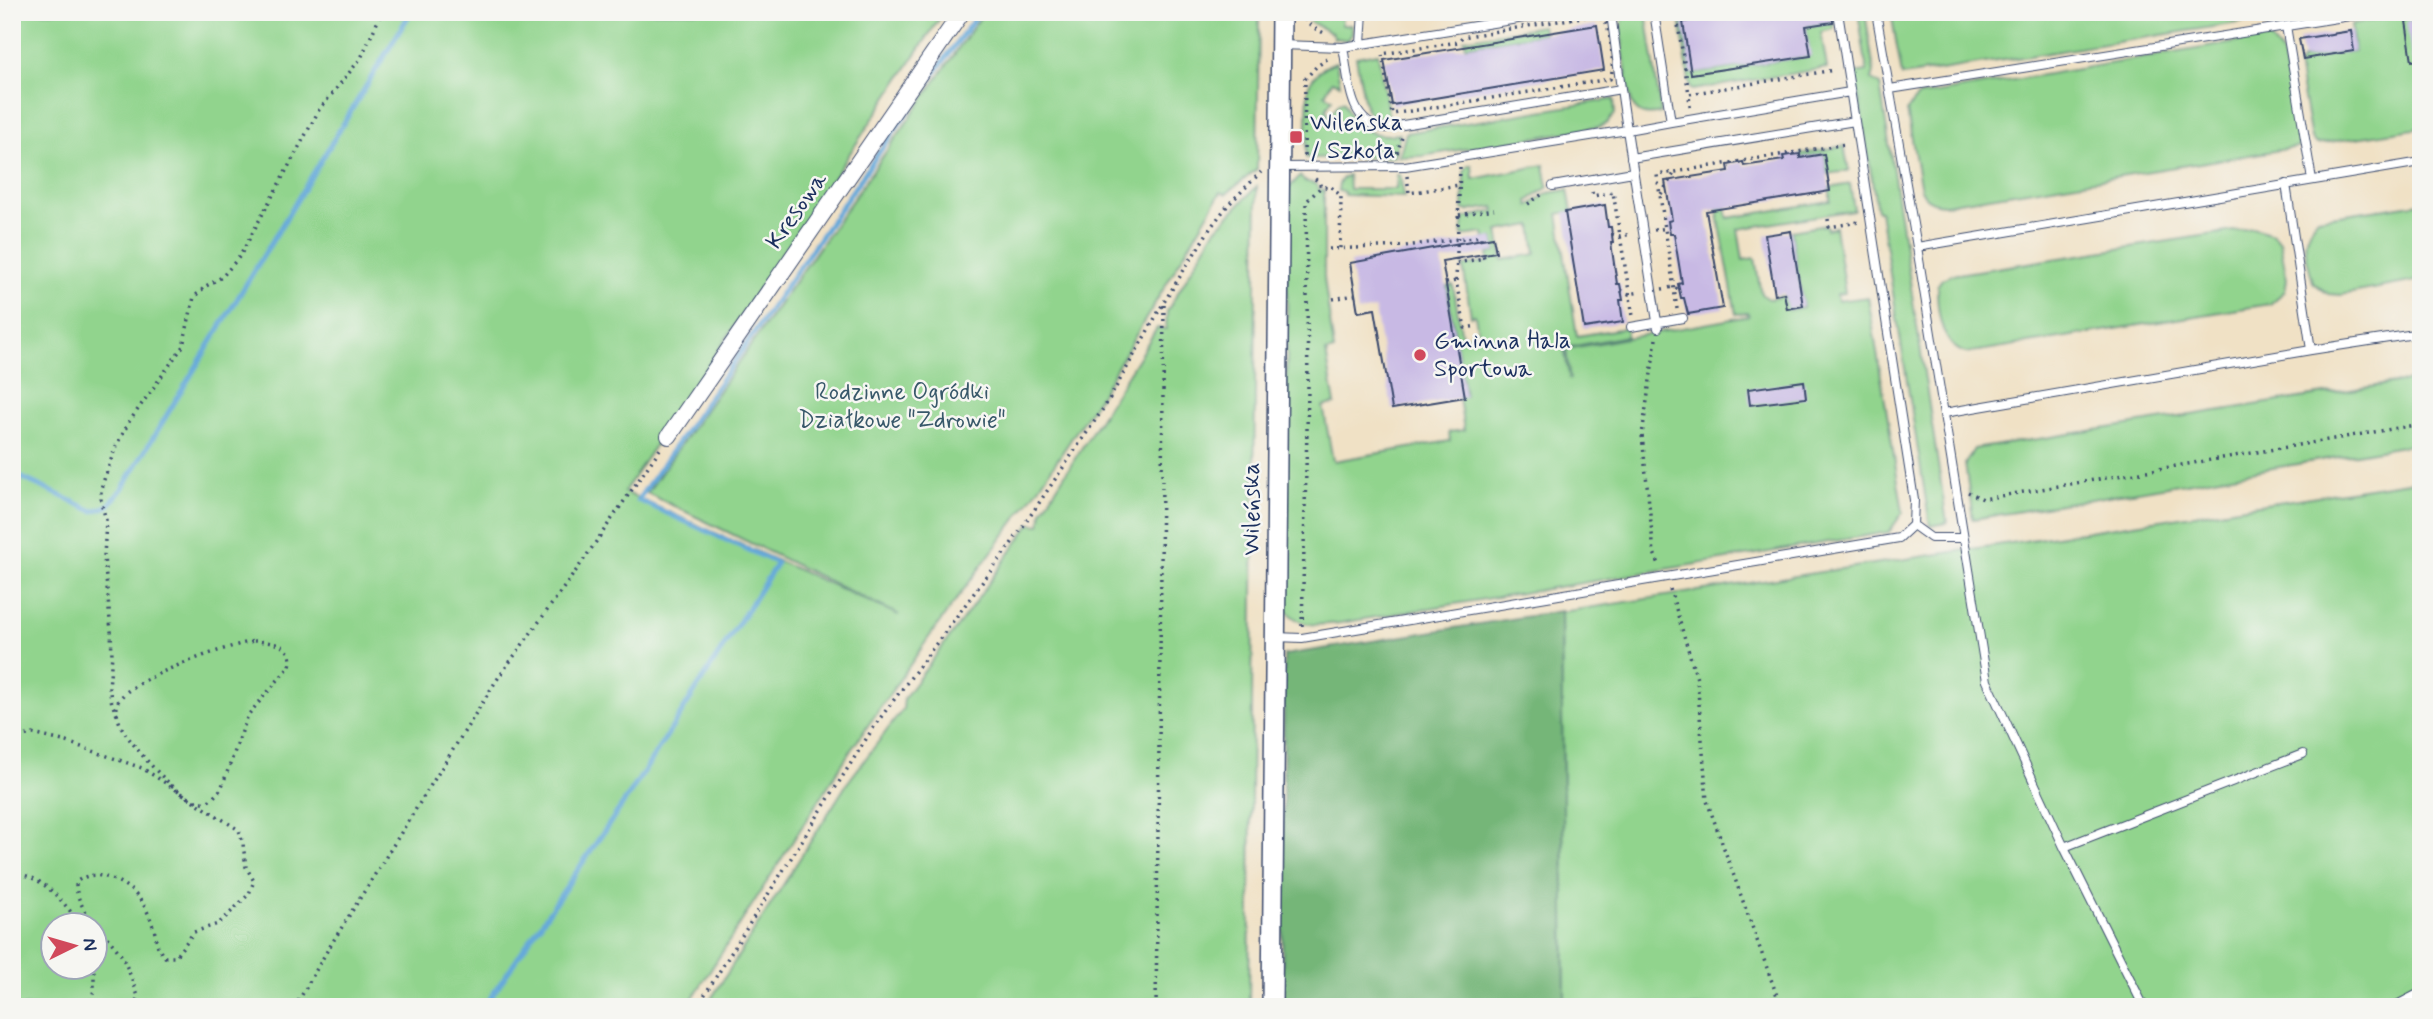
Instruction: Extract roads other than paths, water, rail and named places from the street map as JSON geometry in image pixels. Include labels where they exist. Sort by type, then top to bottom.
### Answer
[{"type":"street","name":"Kresowa","points":[[669,436],[962,12]]},
{"type":"street","name":"Wileńska","points":[[1272,1007],[1281,12]]},
{"type":"lane","points":[[1361,44],[1363,12]]},
{"type":"lane","points":[[1280,45],[1343,47],[1562,12]]},
{"type":"lane","points":[[1654,12],[1671,122]]},
{"type":"lane","points":[[1275,637],[1302,638],[1899,538],[1913,525],[1914,500],[1838,12]]},
{"type":"lane","points":[[1876,12],[1987,681],[2064,847],[2144,1007]]},
{"type":"lane","points":[[1890,89],[2375,12]]},
{"type":"lane","points":[[1612,15],[1657,322]]},
{"type":"lane","points":[[2286,26],[2312,180]]},
{"type":"lane","points":[[1343,47],[1355,110],[1367,123],[1376,127],[1405,125],[1621,89]]},
{"type":"lane","points":[[1279,167],[1405,166],[1850,92]]},
{"type":"lane","points":[[1631,158],[1855,121]]},
{"type":"lane","points":[[1917,247],[2421,162]]},
{"type":"lane","points":[[1553,186],[1633,172]]},
{"type":"lane","points":[[2286,184],[2311,350]]},
{"type":"lane","points":[[1631,327],[1683,318]]},
{"type":"lane","points":[[1944,413],[2421,333]]},
{"type":"lane","points":[[1913,525],[1931,538],[1964,538]]},
{"type":"lane","points":[[2064,847],[2303,754]]},
{"type":"lane","points":[[2393,1007],[2418,994]]},
{"type":"waterway","points":[[12,473],[93,511],[108,506],[122,489],[411,12]]},
{"type":"waterway","points":[[484,1007],[629,795],[777,563],[638,500],[925,86],[978,14]]},
{"type":"place","name":"Wileńska / Szkoła","points":[[1296,137]]},
{"type":"place","name":"Gminna Hala Sportowa","points":[[1420,355]]},
{"type":"park label","name":"Rodzinne Ogródki Działkowe \"Zdrowie\"","points":[[902,406]]}]
